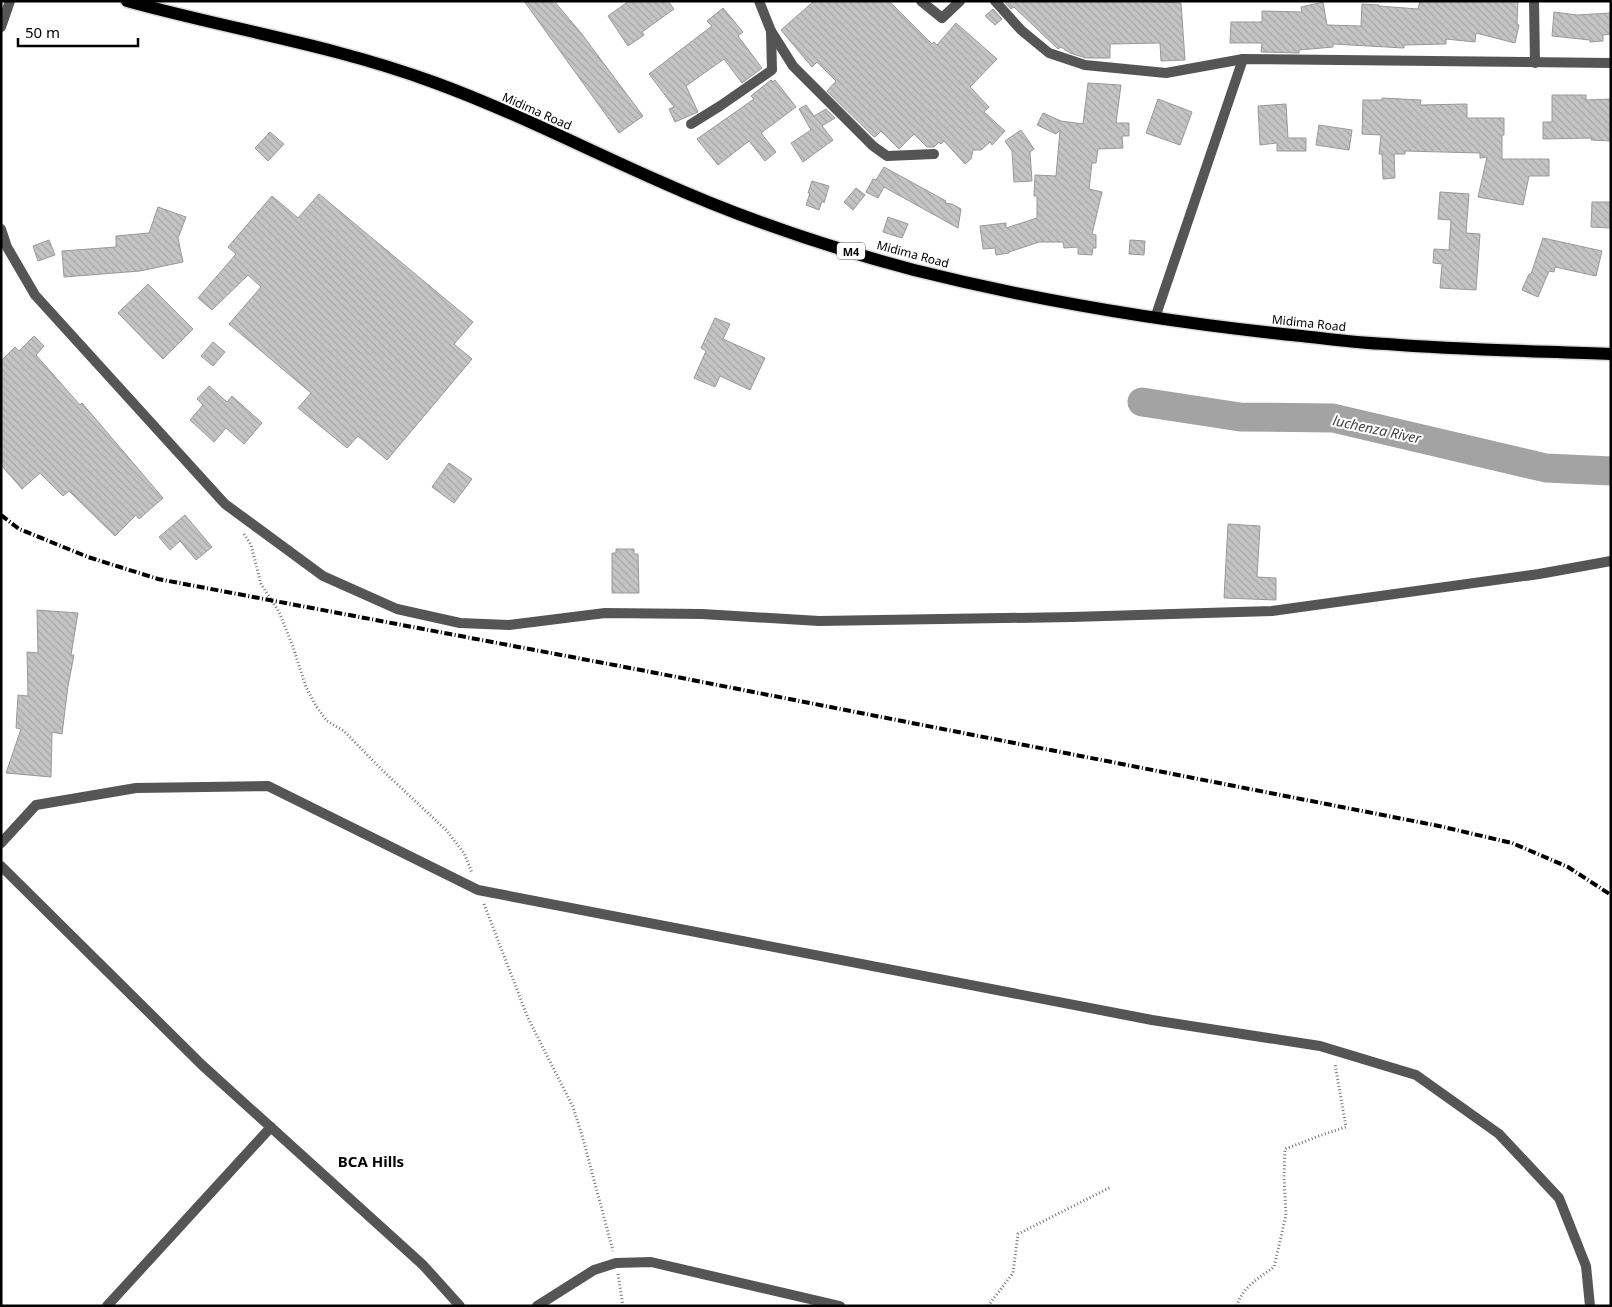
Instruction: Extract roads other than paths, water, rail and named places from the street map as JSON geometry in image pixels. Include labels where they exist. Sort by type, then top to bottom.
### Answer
[{"type":"main road","name":"Midima Road","points":[[126,1],[360,58],[433,82],[511,114],[661,182],[733,212],[806,238],[912,269],[1027,296],[1155,318],[1251,331],[1386,344],[1611,354]]},
{"type":"street","points":[[1,27],[10,1]]},
{"type":"street","points":[[759,1],[771,31],[793,66],[873,146],[887,156],[934,154]]},
{"type":"street","points":[[921,1],[942,18],[960,1]]},
{"type":"street","points":[[995,1],[1021,30],[1049,54],[1085,65],[1166,73],[1243,59],[1611,63]]},
{"type":"street","points":[[1534,1],[1535,63]]},
{"type":"street","points":[[691,124],[772,70],[771,31]]},
{"type":"street","points":[[1155,318],[1243,59]]},
{"type":"street","points":[[1,230],[7,248],[34,295],[225,504],[323,576],[397,610],[460,623],[509,625],[605,613],[702,614],[819,621],[1072,617],[1272,611],[1538,574],[1611,561]]},
{"type":"street","points":[[1,843],[36,805],[136,788],[268,786],[478,890],[1152,1020],[1311,1044],[1332,1049],[1416,1075],[1499,1134],[1559,1198],[1586,1266],[1590,1306]]},
{"type":"street","points":[[1,866],[202,1065],[423,1265],[460,1306]]},
{"type":"street","points":[[107,1306],[271,1127]]},
{"type":"street","points":[[537,1306],[594,1270],[616,1262],[651,1262],[840,1306]]},
{"type":"waterway","name":"luchenza River","points":[[1142,402],[1240,417],[1333,418],[1546,468],[1611,471]]},
{"type":"railway","points":[[1,515],[19,529],[88,557],[158,579],[646,671],[1439,826],[1512,843],[1568,867],[1611,895]]},
{"type":"district","name":"BCA Hills","points":[[371,1161]]}]
